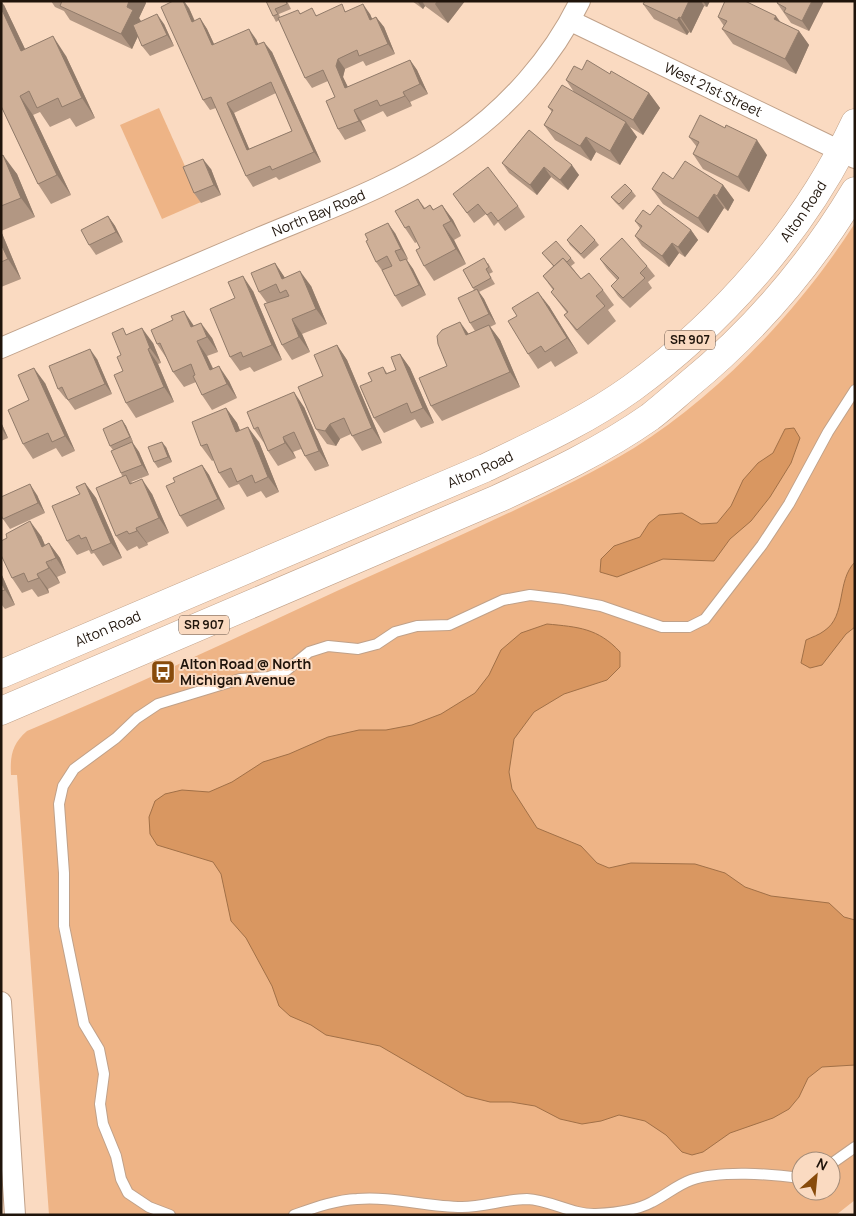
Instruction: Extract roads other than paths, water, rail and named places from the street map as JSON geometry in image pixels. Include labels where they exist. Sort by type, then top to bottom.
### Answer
[{"type":"highway","name":"Alton Road","points":[[1,674],[485,468],[560,433],[632,388],[701,331],[750,280],[848,154],[855,123]]},
{"type":"highway","name":"SR 907","points":[[1,711],[497,499],[574,464],[650,416],[724,356],[779,298],[811,257],[855,191]]},
{"type":"highway","points":[[485,468],[497,499]]},
{"type":"street","name":"North Bay Road","points":[[1,348],[388,183],[449,148],[499,109],[540,66],[570,21],[580,1]]},
{"type":"street","name":"West 21st Street","points":[[570,21],[848,154]]},
{"type":"street","points":[[1,1002],[15,1215]]},
{"type":"lane","points":[[170,1215],[149,1207],[128,1193],[121,1179],[116,1156],[103,1124],[100,1104],[104,1074],[99,1049],[84,1024],[64,926],[64,873],[59,804],[63,786],[74,769],[116,738],[137,718],[158,704],[240,679],[269,677],[287,670],[309,652],[328,646],[358,648],[377,644],[395,632],[417,626],[449,625],[503,600],[530,595],[563,599],[601,606],[662,626],[689,627],[705,618],[762,545],[788,504],[847,400],[855,390]]},
{"type":"lane","points":[[841,1157],[855,1147]]},
{"type":"lane","points":[[294,1215],[327,1204],[356,1199],[465,1207],[525,1199],[551,1202],[573,1212],[595,1214],[622,1211],[651,1203],[676,1187],[694,1179],[731,1174],[791,1177]]},
{"type":"place","name":"Alton Road @ North Michigan Avenue","points":[[163,672]]}]
